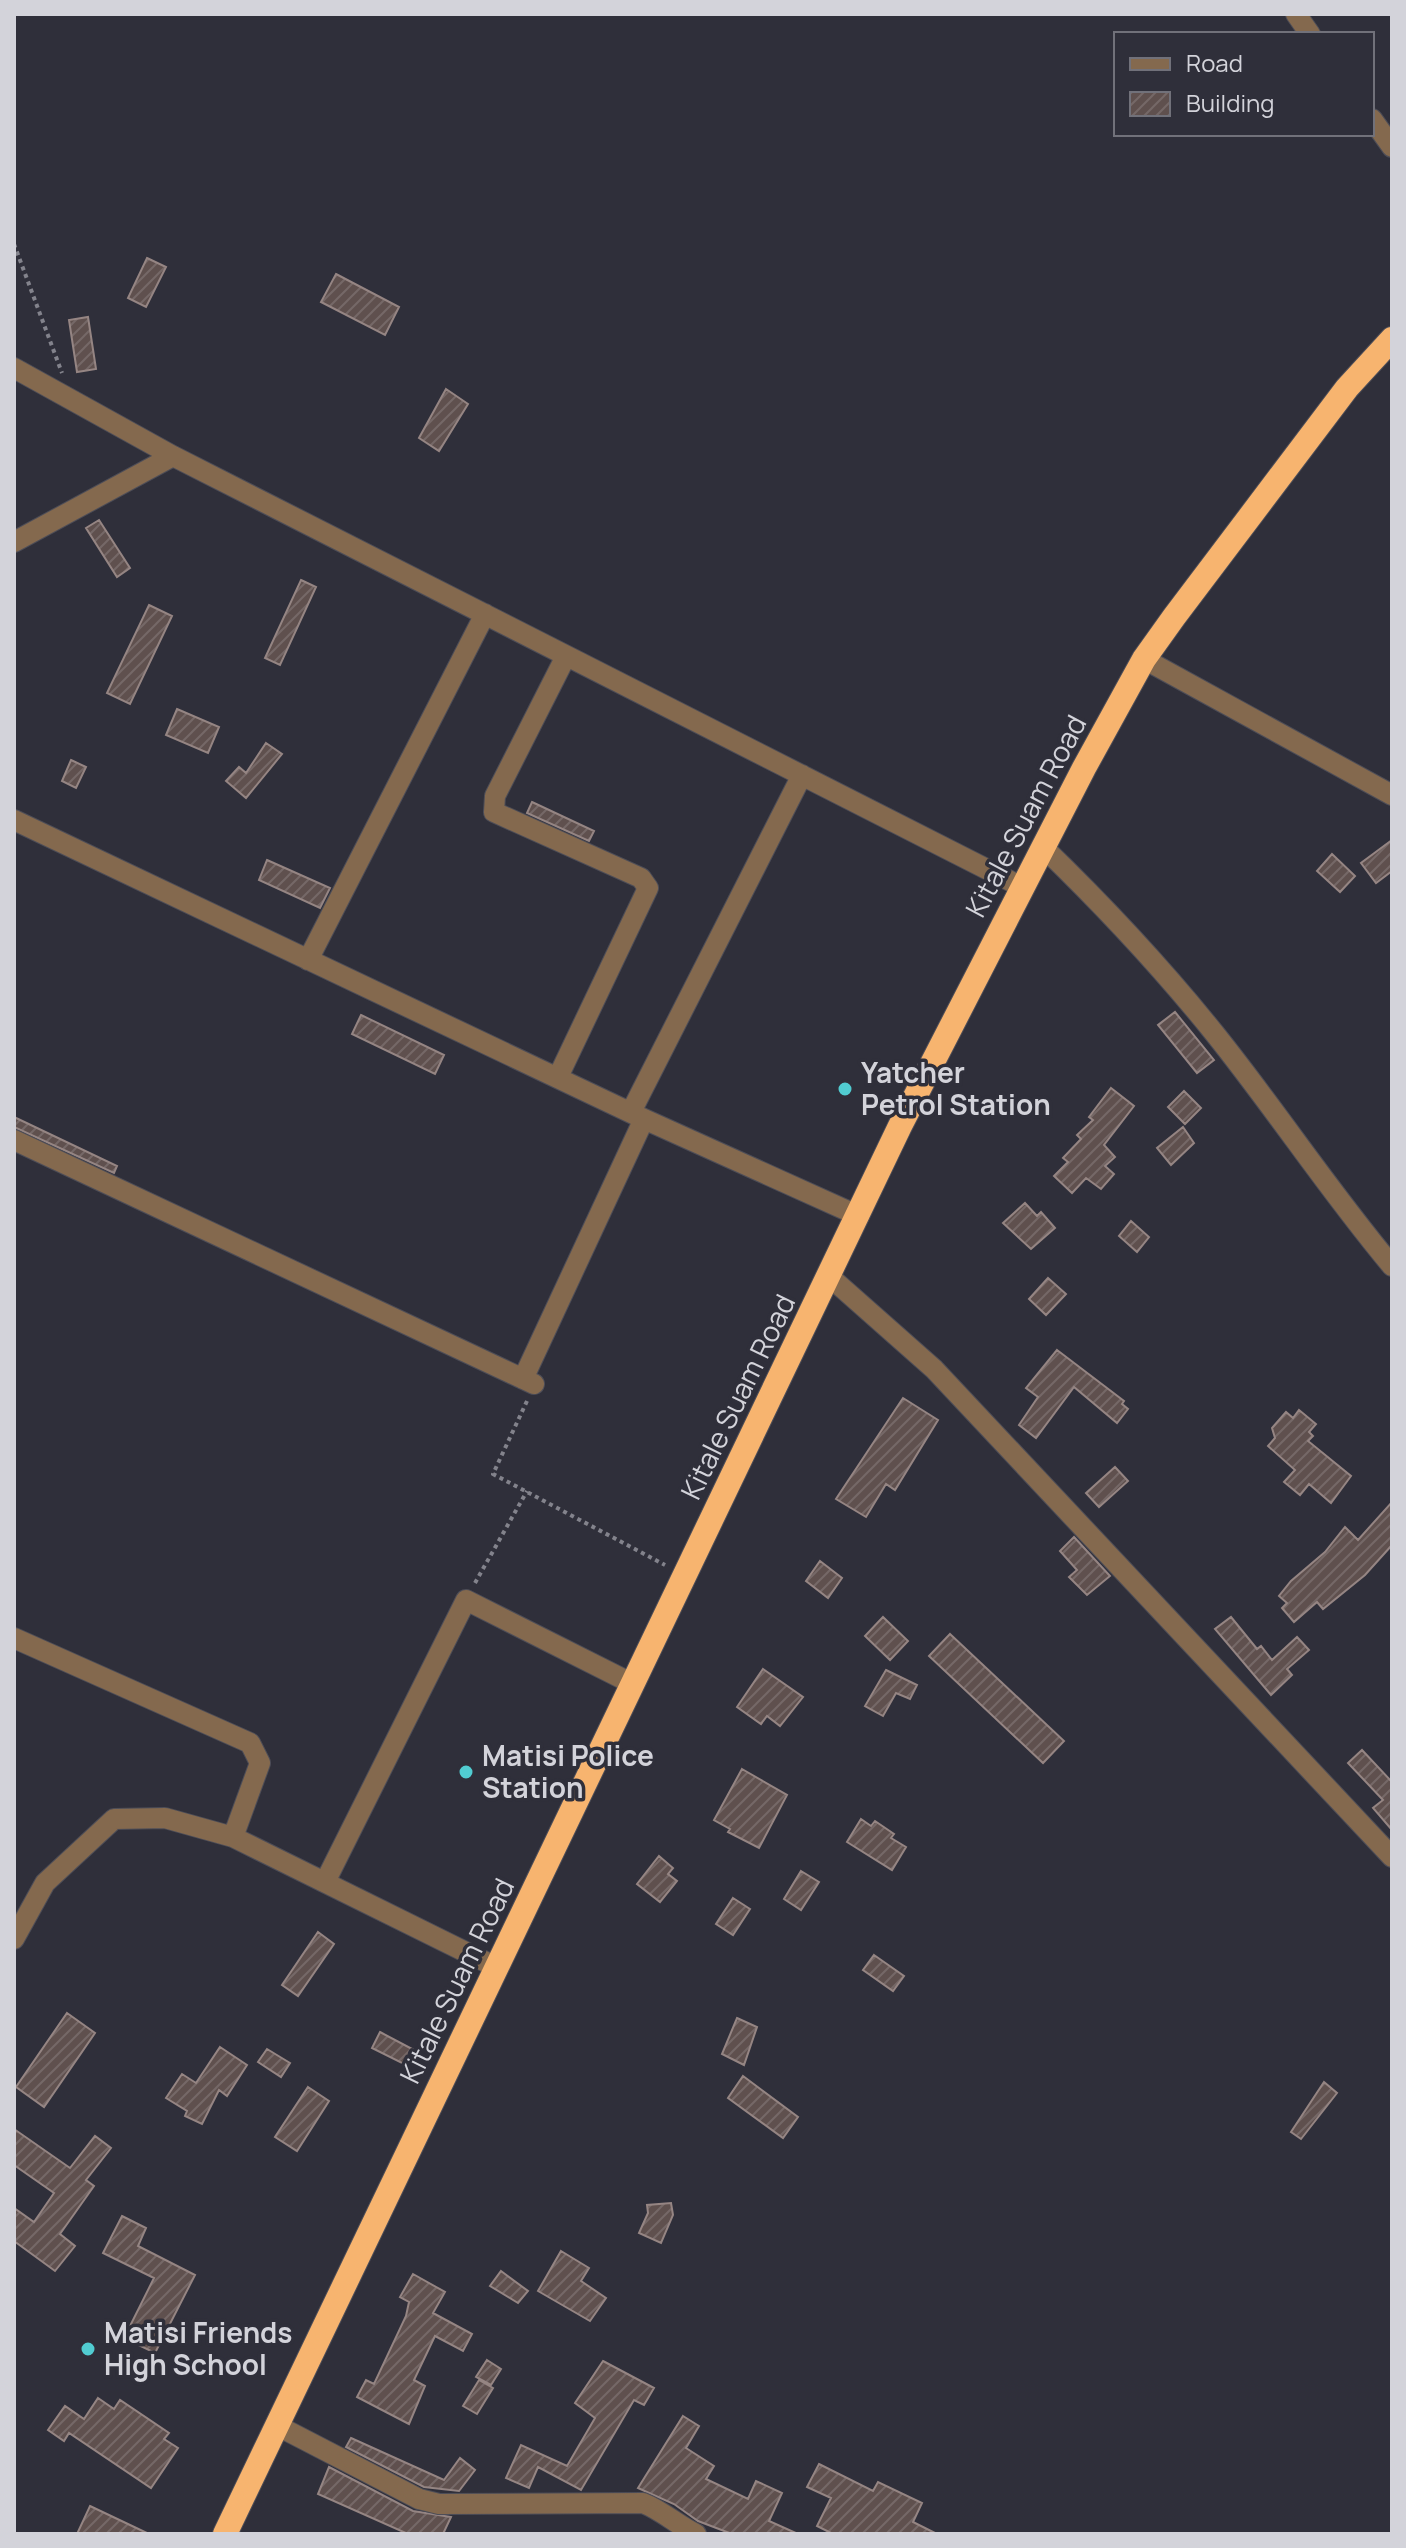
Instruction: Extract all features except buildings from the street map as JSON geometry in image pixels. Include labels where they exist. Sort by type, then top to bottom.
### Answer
[{"type":"highway","name":"Kitale Suam Road","points":[[225,2534],[859,1216],[1043,847],[1144,659],[1347,388],[1392,339]]},
{"type":"street","points":[[1296,14],[1309,32]]},
{"type":"street","points":[[1374,122],[1392,147]]},
{"type":"street","points":[[14,368],[173,456],[1022,887]]},
{"type":"street","points":[[14,542],[173,456]]},
{"type":"street","points":[[308,960],[485,614]]},
{"type":"street","points":[[558,1077],[648,888],[641,878],[494,812],[495,796],[566,656]]},
{"type":"street","points":[[1144,659],[1392,795]]},
{"type":"street","points":[[14,1140],[528,1382],[638,1115],[802,775]]},
{"type":"street","points":[[14,820],[859,1216]]},
{"type":"street","points":[[1043,847],[1116,918],[1216,1035],[1335,1198],[1392,1266]]},
{"type":"street","points":[[830,1277],[934,1369],[1392,1857]]},
{"type":"street","points":[[325,1882],[466,1600],[633,1684]]},
{"type":"street","points":[[14,1638],[250,1743],[260,1763],[233,1837]]},
{"type":"street","points":[[14,1939],[45,1883],[114,1819],[165,1818],[233,1837],[496,1967]]},
{"type":"street","points":[[278,2426],[419,2499],[439,2504],[643,2503],[696,2534]]},
{"type":"path","points":[[14,244],[72,399]]},
{"type":"path","points":[[528,1382],[493,1474],[685,1576]]},
{"type":"path","points":[[466,1600],[527,1491]]},
{"type":"place","name":"Yatcher Petrol Station","points":[[845,1089]]},
{"type":"place","name":"Matisi Police Station","points":[[466,1772]]},
{"type":"place","name":"Matisi Friends High School","points":[[88,2349]]}]
